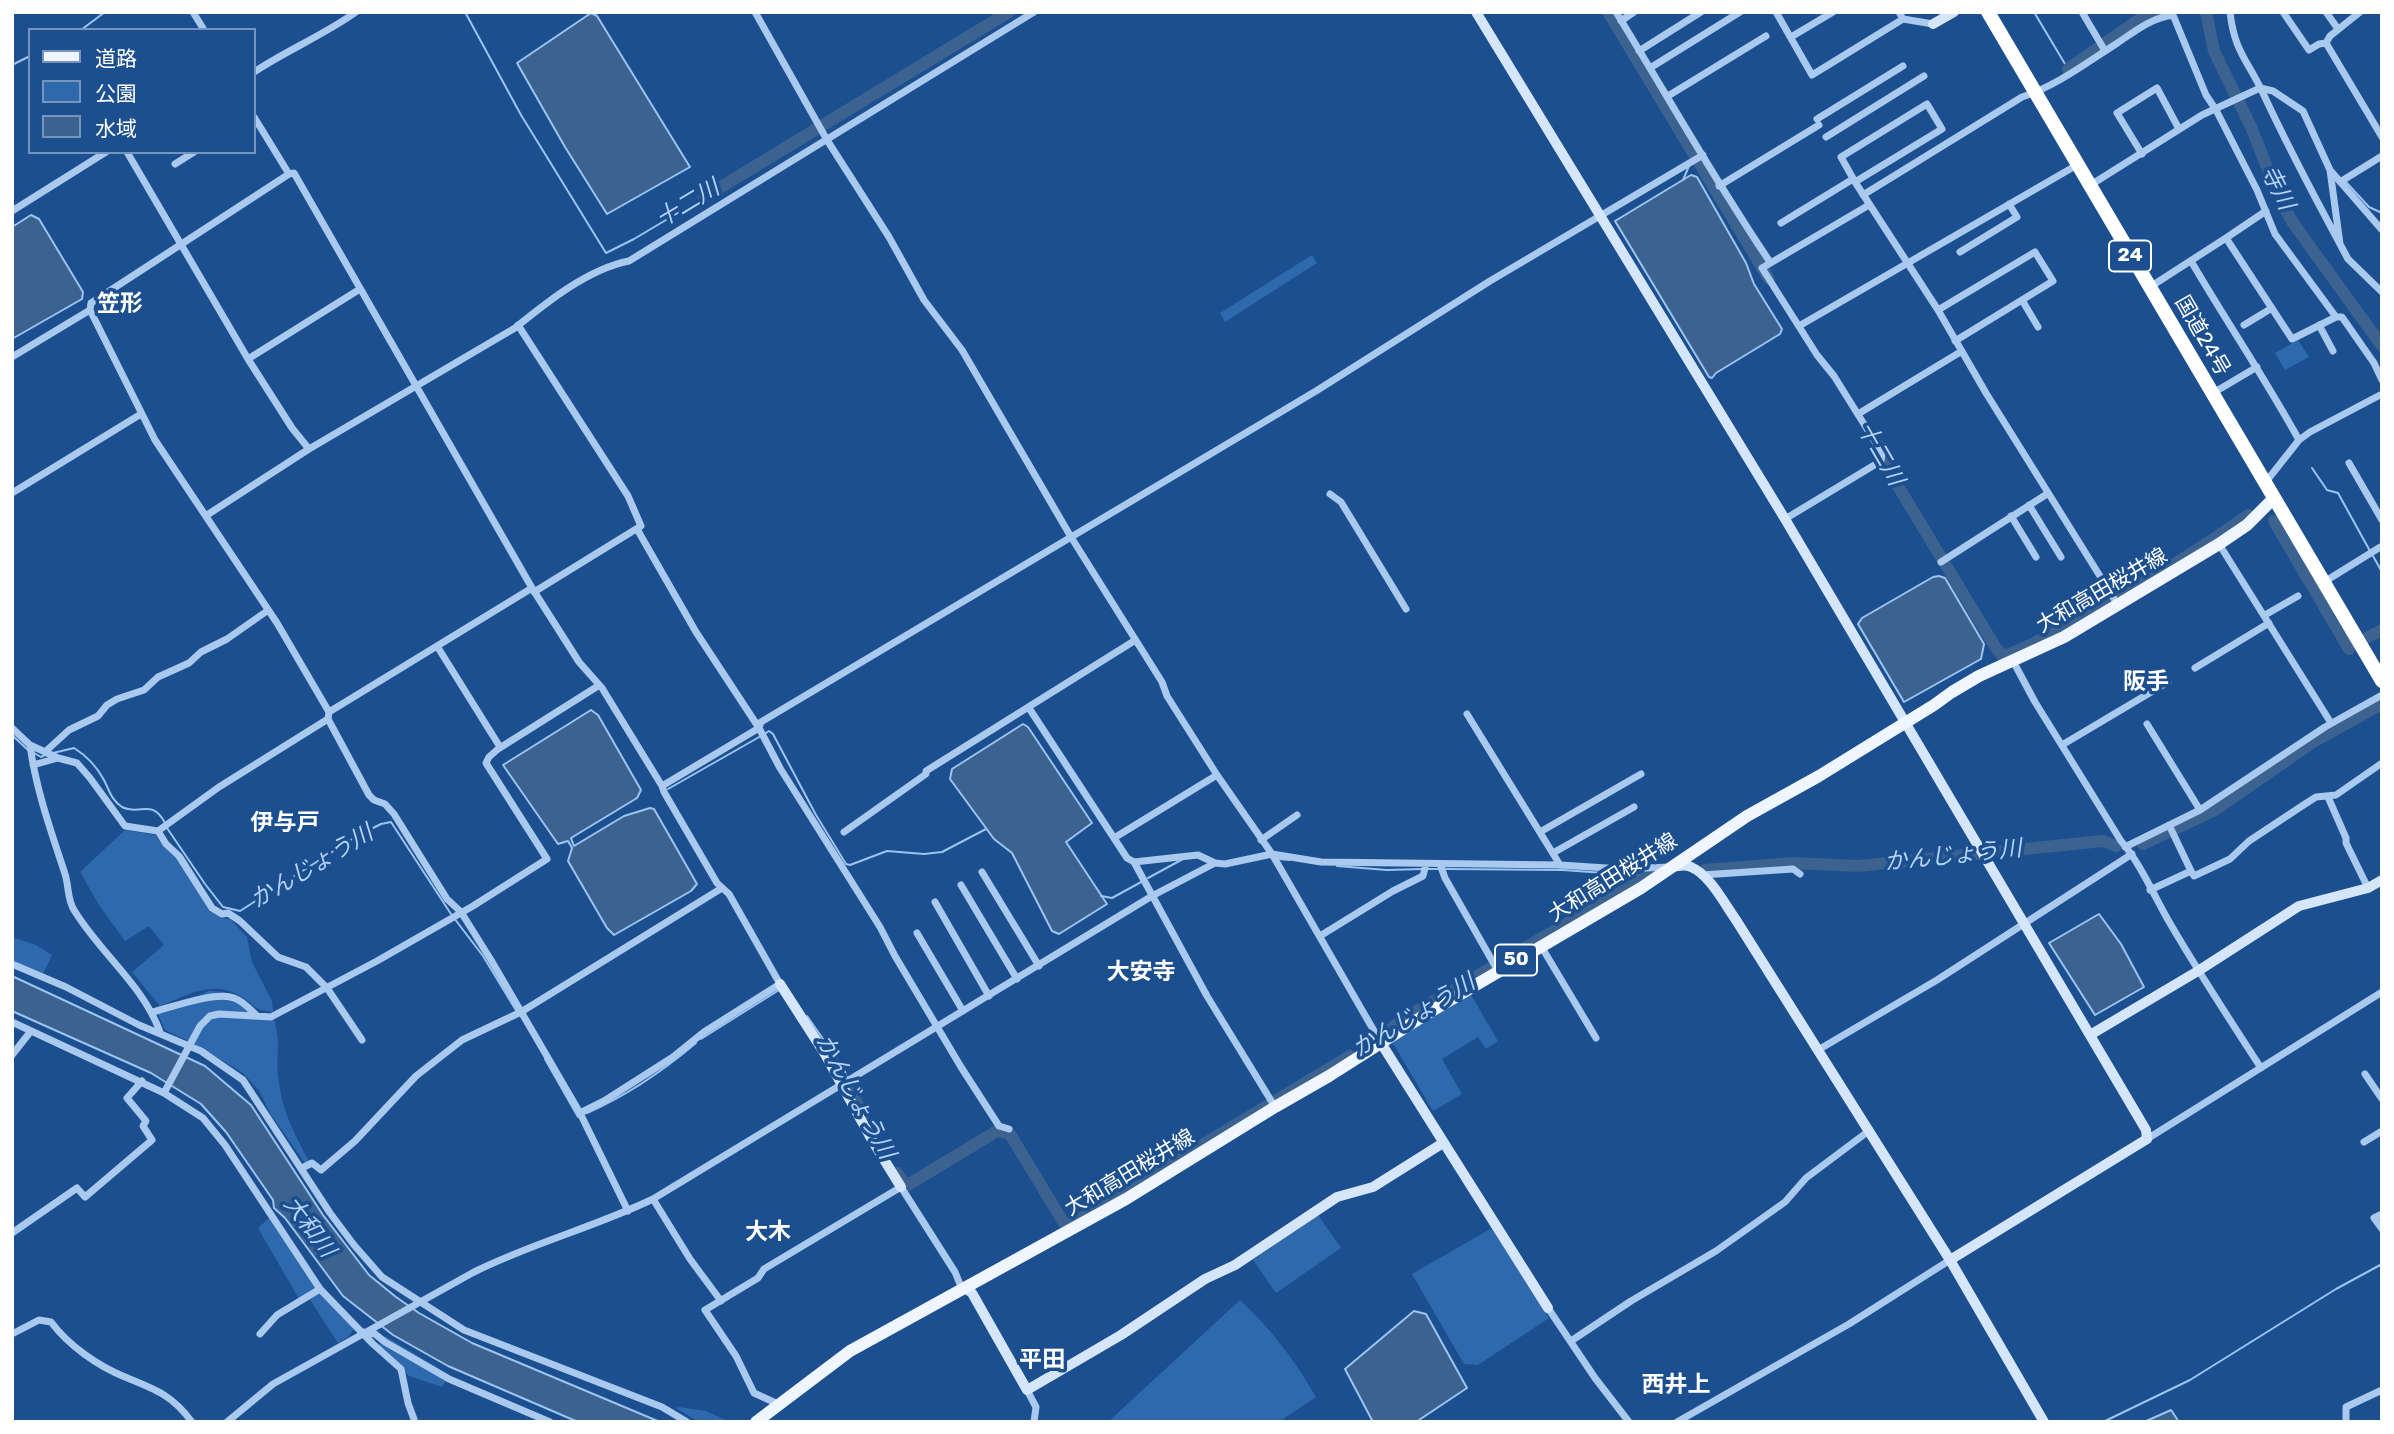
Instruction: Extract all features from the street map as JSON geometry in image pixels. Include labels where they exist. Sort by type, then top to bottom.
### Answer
[{"type":"highway","name":"国道24号","points":[[1988,12],[2382,681]]},
{"type":"main road","name":"大和高田桜井線","points":[[757,1422],[850,1351],[1126,1199],[1273,1103],[1496,967],[1541,945],[1641,887],[1747,817],[1819,776],[1979,676],[2064,637],[2118,605],[2247,525],[2274,498]]},
{"type":"street","points":[[193,12],[203,28]]},
{"type":"street","points":[[256,71],[286,51],[334,28],[356,12]]},
{"type":"street","points":[[755,12],[827,140],[889,237],[924,300],[962,350],[1071,537],[1162,682],[1167,696],[1272,854],[1379,1040],[1548,1308],[1595,1378],[1629,1422]]},
{"type":"street","points":[[206,515],[309,449],[518,325],[545,303],[611,265],[629,261],[1034,12]]},
{"type":"street","points":[[1476,12],[1785,519],[1984,853],[2146,1130],[2147,1139]]},
{"type":"street","points":[[1615,12],[1668,96],[1719,186],[1770,262]]},
{"type":"street","points":[[1621,21],[1634,12]]},
{"type":"street","points":[[1640,51],[1701,12]]},
{"type":"street","points":[[1650,68],[1740,12]]},
{"type":"street","points":[[1776,12],[1812,75],[1901,15],[1933,24],[1954,12]]},
{"type":"street","points":[[1791,37],[1833,12]]},
{"type":"street","points":[[2082,12],[2103,47]]},
{"type":"street","points":[[2230,12],[2235,41],[2244,61],[2348,259],[2382,292]]},
{"type":"street","points":[[2283,12],[2309,50],[2319,44],[2327,45]]},
{"type":"street","points":[[2326,12],[2338,29]]},
{"type":"street","points":[[2360,12],[2328,37],[2327,45],[2382,137]]},
{"type":"street","points":[[1863,195],[2022,97],[2035,93],[2073,72],[2103,47],[2149,17],[2173,15],[2206,96],[2218,109],[2275,234],[2336,317]]},
{"type":"street","points":[[1668,96],[1766,36]]},
{"type":"street","points":[[1719,186],[1903,66]]},
{"type":"street","points":[[1826,136],[1924,76]]},
{"type":"street","points":[[2142,154],[2117,113],[2157,88],[2179,129]]},
{"type":"street","points":[[2089,186],[2202,115],[2259,89],[2273,91],[2303,111],[2330,170],[2382,230]]},
{"type":"street","points":[[1781,223],[1854,180],[1942,129],[1927,104],[1841,157],[1854,180],[1869,205],[1938,310],[2047,494],[2118,605]]},
{"type":"street","points":[[256,120],[289,174]]},
{"type":"street","points":[[12,211],[103,154]]},
{"type":"street","points":[[128,154],[248,359],[292,428],[309,449]]},
{"type":"street","points":[[175,164],[191,154]]},
{"type":"street","points":[[662,786],[759,728],[761,722],[1316,391],[1490,281],[1703,155]]},
{"type":"street","points":[[2340,182],[2382,156]]},
{"type":"street","points":[[1799,326],[2077,165]]},
{"type":"street","points":[[2330,170],[2340,244]]},
{"type":"street","points":[[628,1211],[580,1113],[461,912],[447,899],[394,814],[385,804],[369,795],[328,715],[267,611],[155,440],[90,310],[91,303],[289,174],[294,173],[533,590],[579,662],[602,688],[710,871],[729,894],[872,1140],[963,1289],[972,1293],[1036,1407],[1034,1422]]},
{"type":"street","points":[[1960,252],[2017,217],[2009,204]]},
{"type":"street","points":[[1785,519],[1881,461],[1882,453],[1762,268],[1869,205]]},
{"type":"street","points":[[2149,288],[2266,211]]},
{"type":"street","points":[[2226,238],[2292,339],[2336,317],[2342,317],[2374,363],[2382,380]]},
{"type":"street","points":[[1938,310],[2035,252],[2053,281],[1955,341]]},
{"type":"street","points":[[2191,261],[2299,440]]},
{"type":"street","points":[[248,359],[360,289]]},
{"type":"street","points":[[2022,300],[2038,327]]},
{"type":"street","points":[[2244,325],[2272,308]]},
{"type":"street","points":[[12,357],[90,310]]},
{"type":"street","points":[[12,728],[30,745],[76,763],[125,826],[158,831],[219,787],[437,646],[641,526],[628,496],[518,325]]},
{"type":"street","points":[[2319,325],[2333,351]]},
{"type":"street","points":[[1858,414],[1962,351]]},
{"type":"street","points":[[2212,394],[2257,367]]},
{"type":"street","points":[[2265,483],[2299,440],[2382,394]]},
{"type":"street","points":[[12,494],[141,414]]},
{"type":"street","points":[[2349,463],[2382,520]]},
{"type":"street","points":[[1331,494],[1341,502],[1406,610]]},
{"type":"street","points":[[1941,562],[2047,494]]},
{"type":"street","points":[[2028,505],[2061,557]]},
{"type":"street","points":[[2011,516],[2036,557]]},
{"type":"street","points":[[637,529],[696,632],[759,728],[780,768],[828,841],[999,1126],[1009,1129]]},
{"type":"street","points":[[2219,544],[2331,723]]},
{"type":"street","points":[[2323,582],[2382,546]]},
{"type":"street","points":[[2264,615],[2298,596]]},
{"type":"street","points":[[46,751],[69,730],[98,716],[107,705],[144,690],[158,677],[189,663],[201,652],[227,639],[267,611]]},
{"type":"street","points":[[2195,668],[2269,623]]},
{"type":"street","points":[[844,832],[926,774],[926,771],[1134,641]]},
{"type":"street","points":[[437,646],[500,747]]},
{"type":"street","points":[[2013,661],[2035,702],[2132,854],[2198,971],[2261,1068]]},
{"type":"street","points":[[2062,745],[2168,682]]},
{"type":"street","points":[[164,1093],[200,1026],[210,1016],[219,1014],[271,1017],[327,989],[547,859],[486,763],[500,747],[598,686]]},
{"type":"street","points":[[2125,846],[2171,829],[2331,723],[2382,695]]},
{"type":"street","points":[[1029,708],[1127,858],[1133,862],[1207,996],[1273,1103]]},
{"type":"street","points":[[1467,714],[1560,865]]},
{"type":"street","points":[[2147,724],[2200,810]]},
{"type":"street","points":[[30,745],[40,799],[66,877],[69,901],[104,951],[153,1012],[160,1032]]},
{"type":"street","points":[[33,765],[58,758]]},
{"type":"street","points":[[2171,829],[2194,876],[2230,859],[2249,841],[2316,797],[2328,797],[2344,790],[2382,763]]},
{"type":"street","points":[[1540,832],[1641,774]]},
{"type":"street","points":[[1114,838],[1217,775]]},
{"type":"street","points":[[2328,797],[2368,888]]},
{"type":"street","points":[[1553,853],[1634,807]]},
{"type":"street","points":[[1261,840],[1297,815]]},
{"type":"street","points":[[158,831],[166,844],[179,856],[212,908],[222,914],[228,913],[240,921],[278,957],[306,967],[327,989],[362,1040]]},
{"type":"street","points":[[1133,862],[1198,855],[1215,863],[1225,864],[1272,854],[1321,862],[1560,865],[1622,869],[1684,865],[1692,867],[1702,875],[1752,943],[1950,1260],[2044,1422]]},
{"type":"street","points":[[1818,1050],[1937,980],[2132,854]]},
{"type":"street","points":[[227,1422],[273,1384],[367,1330],[507,1256],[653,1199],[1152,896],[1215,863]]},
{"type":"street","points":[[1320,936],[1393,891],[1423,876],[1426,864]]},
{"type":"street","points":[[1440,864],[1445,878],[1496,967]]},
{"type":"street","points":[[1702,875],[1793,869],[1800,874]]},
{"type":"street","points":[[2150,890],[2191,871]]},
{"type":"street","points":[[982,872],[1039,966]]},
{"type":"street","points":[[2090,1035],[2198,971],[2299,906],[2368,888],[2382,880]]},
{"type":"street","points":[[961,885],[1017,979]]},
{"type":"street","points":[[310,1180],[355,1141],[416,1076],[462,1040],[521,1012],[722,888]]},
{"type":"street","points":[[935,902],[989,996]]},
{"type":"street","points":[[917,933],[963,1011]]},
{"type":"street","points":[[1541,945],[1596,1038]]},
{"type":"street","points":[[12,964],[66,987],[139,1025],[190,1045],[243,1080],[330,1213],[371,1265],[382,1277],[419,1303],[464,1330],[662,1407],[687,1422]]},
{"type":"street","points":[[580,1113],[604,1101],[673,1057],[704,1032],[780,984]]},
{"type":"street","points":[[1677,1422],[1849,1324],[2382,992]]},
{"type":"street","points":[[153,1012],[202,1000],[228,997],[243,1003],[257,1016]]},
{"type":"street","points":[[12,1022],[142,1081],[203,1118],[225,1145],[320,1289],[367,1330],[449,1379],[550,1422]]},
{"type":"street","points":[[12,1055],[31,1031]]},
{"type":"street","points":[[2365,1074],[2382,1098]]},
{"type":"street","points":[[12,1233],[77,1188],[85,1197],[152,1140],[144,1126],[146,1121],[127,1098],[142,1081]]},
{"type":"street","points":[[1571,1341],[1716,1251],[1785,1202],[1806,1178],[1870,1130]]},
{"type":"street","points":[[2364,1142],[2382,1131]]},
{"type":"street","points":[[1027,1390],[1121,1335],[1205,1279],[1235,1265],[1338,1198],[1373,1187],[1443,1143]]},
{"type":"street","points":[[302,1168],[312,1163],[321,1170]]},
{"type":"street","points":[[778,1404],[754,1393],[736,1356],[705,1310],[758,1278],[764,1269],[901,1187]]},
{"type":"street","points":[[653,1199],[690,1259],[721,1301]]},
{"type":"street","points":[[2382,1214],[2374,1218],[2382,1229]]},
{"type":"street","points":[[260,1334],[277,1315],[320,1289]]},
{"type":"street","points":[[12,1334],[38,1320],[51,1322],[61,1336],[96,1361],[162,1393],[180,1406],[192,1422]]},
{"type":"street","points":[[367,1330],[373,1344],[401,1369],[415,1422]]},
{"type":"street","points":[[2346,1422],[2346,1407],[2382,1390]]},
{"type":"green space","points":[[1312,255],[1317,263],[1225,322],[1220,313]]},
{"type":"green space","points":[[2298,340],[2309,357],[2285,370],[2275,353]]},
{"type":"green space","points":[[125,830],[155,835],[179,860],[208,909],[230,919],[247,937],[252,962],[272,1001],[273,1012],[257,1008],[240,996],[220,989],[200,991],[160,1006],[132,972],[164,945],[149,926],[125,941],[99,905],[80,872]]},
{"type":"green space","points":[[12,937],[36,945],[52,955],[43,974],[12,960]]},
{"type":"green space","points":[[209,991],[226,992],[255,1012],[274,1020],[282,1099],[310,1163],[306,1165],[270,1113],[260,1092],[243,1073],[195,1044],[165,1030],[157,1012]]},
{"type":"green space","points":[[1470,993],[1498,1041],[1486,1049],[1478,1037],[1442,1059],[1462,1094],[1433,1111],[1391,1040]]},
{"type":"green space","points":[[1318,1215],[1341,1248],[1276,1293],[1253,1260]]},
{"type":"green space","points":[[269,1218],[318,1289],[299,1299],[258,1228]]},
{"type":"green space","points":[[1492,1228],[1549,1318],[1478,1365],[1464,1364],[1412,1274]]},
{"type":"green space","points":[[320,1290],[354,1329],[338,1343],[309,1298]]},
{"type":"green space","points":[[1240,1300],[1282,1346],[1316,1397],[1279,1422],[1108,1422]]},
{"type":"green space","points":[[385,1336],[450,1375],[442,1387],[409,1376],[378,1346]]},
{"type":"green space","points":[[676,1408],[706,1411],[730,1422],[699,1422]]},
{"type":"water","points":[[591,13],[597,16],[690,167],[607,214],[517,63]]},
{"type":"water","points":[[1691,175],[1697,177],[1746,263],[1754,284],[1782,329],[1780,334],[1712,378],[1615,221]]},
{"type":"water","points":[[31,215],[39,219],[83,292],[82,299],[12,339],[12,227]]},
{"type":"water","points":[[1939,576],[1945,578],[1984,644],[1981,659],[1904,702],[1858,624],[1862,618]]},
{"type":"water","points":[[591,710],[598,715],[641,790],[637,798],[571,838],[574,846],[624,816],[654,809],[697,884],[691,891],[614,935],[607,928],[568,861],[572,848],[568,841],[558,844],[503,765]]},
{"type":"water","points":[[1023,724],[1028,727],[1092,823],[1066,842],[1107,904],[1059,934],[1052,931],[1012,853],[994,839],[950,779],[952,769]]},
{"type":"water","points":[[2099,914],[2121,944],[2144,987],[2095,1015],[2049,943]]},
{"type":"water","name":"大和川","points":[[12,976],[205,1066],[251,1105],[323,1215],[369,1275],[419,1313],[472,1343],[660,1422],[578,1422],[448,1366],[393,1335],[343,1296],[285,1218],[274,1208],[273,1200],[226,1132],[201,1104],[151,1073],[12,1011]]},
{"type":"water","points":[[1414,1311],[1426,1314],[1467,1388],[1416,1422],[1373,1422],[1345,1369]]},
{"type":"water","points":[[2171,1410],[2179,1422],[2144,1422]]},
{"type":"waterway","name":"十二川","points":[[84,28],[105,12]]},
{"type":"waterway","name":"十二川","points":[[465,12],[521,115],[606,253],[703,198]]},
{"type":"waterway","name":"十二川","points":[[703,198],[1009,12]]},
{"type":"waterway","name":"十二川","points":[[1608,12],[1769,279]]},
{"type":"waterway","points":[[2034,12],[2068,69]]},
{"type":"waterway","points":[[2068,69],[2154,12]]},
{"type":"waterway","name":"寺川","points":[[2206,12],[2214,51],[2251,127],[2280,200],[2293,223],[2382,346]]},
{"type":"waterway","name":"十二川","points":[[12,65],[28,57]]},
{"type":"waterway","points":[[1683,180],[1689,166]]},
{"type":"waterway","points":[[2346,182],[2369,207],[2382,213]]},
{"type":"waterway","name":"十二川","points":[[1879,446],[1887,468],[2003,656],[2039,640],[2119,596],[2248,515]]},
{"type":"waterway","points":[[2312,468],[2327,490],[2338,493],[2370,551]]},
{"type":"waterway","name":"十二川","points":[[2274,521],[2349,649]]},
{"type":"waterway","points":[[2373,556],[2382,572]]},
{"type":"waterway","name":"十二川","points":[[2368,637],[2382,630]]},
{"type":"waterway","name":"かんじょう川","points":[[2143,844],[2215,810],[2313,742],[2382,704]]},
{"type":"waterway","points":[[766,733],[769,731],[773,734],[816,815],[846,864],[850,865],[887,851],[924,854],[942,852],[986,829]]},
{"type":"waterway","name":"かんじょう川","points":[[12,735],[29,751]]},
{"type":"waterway","points":[[668,789],[761,736]]},
{"type":"waterway","name":"かんじょう川","points":[[53,753],[74,748],[95,766],[119,805],[128,809],[150,809],[165,823]]},
{"type":"waterway","name":"かんじょう川","points":[[34,753],[41,757],[45,755]]},
{"type":"waterway","name":"かんじょう川","points":[[167,828],[223,907],[240,911],[357,836],[391,822],[451,914]]},
{"type":"waterway","name":"かんじょう川","points":[[1705,870],[1793,863],[1858,866],[2103,841],[2116,846]]},
{"type":"waterway","points":[[1148,878],[1183,859]]},
{"type":"waterway","points":[[1278,859],[1290,860]]},
{"type":"waterway","points":[[1337,866],[1387,870],[1422,869]]},
{"type":"waterway","points":[[1428,869],[1440,869]]},
{"type":"waterway","points":[[1446,869],[1563,870],[1646,876]]},
{"type":"waterway","name":"かんじょう川","points":[[1372,1043],[1405,1018],[1650,875]]},
{"type":"waterway","points":[[1101,896],[1112,898],[1143,881]]},
{"type":"waterway","name":"かんじょう川","points":[[454,918],[483,956],[517,1012]]},
{"type":"waterway","name":"かんじょう川","points":[[701,1039],[779,990]]},
{"type":"waterway","name":"かんじょう川","points":[[807,1016],[844,1069],[847,1078]]},
{"type":"waterway","name":"かんじょう川","points":[[587,1113],[644,1082],[696,1043]]},
{"type":"waterway","name":"かんじょう川","points":[[897,1173],[906,1186],[997,1131],[1010,1134],[1065,1225],[1078,1220],[1350,1056]]},
{"type":"waterway","name":"かんじょう川","points":[[545,1059],[578,1117]]},
{"type":"waterway","name":"かんじょう川","points":[[849,1083],[851,1090]]},
{"type":"waterway","name":"かんじょう川","points":[[851,1090],[863,1115]]},
{"type":"waterway","points":[[2103,1422],[2190,1380],[2336,1289],[2382,1264]]},
{"type":"district","name":"笠形","points":[[120,304]]},
{"type":"district","name":"阪手","points":[[2146,682]]},
{"type":"district","name":"伊与戸","points":[[285,823]]},
{"type":"district","name":"大安寺","points":[[1141,972]]},
{"type":"district","name":"大木","points":[[768,1232]]},
{"type":"district","name":"平田","points":[[1042,1360]]},
{"type":"district","name":"西井上","points":[[1676,1385]]}]
